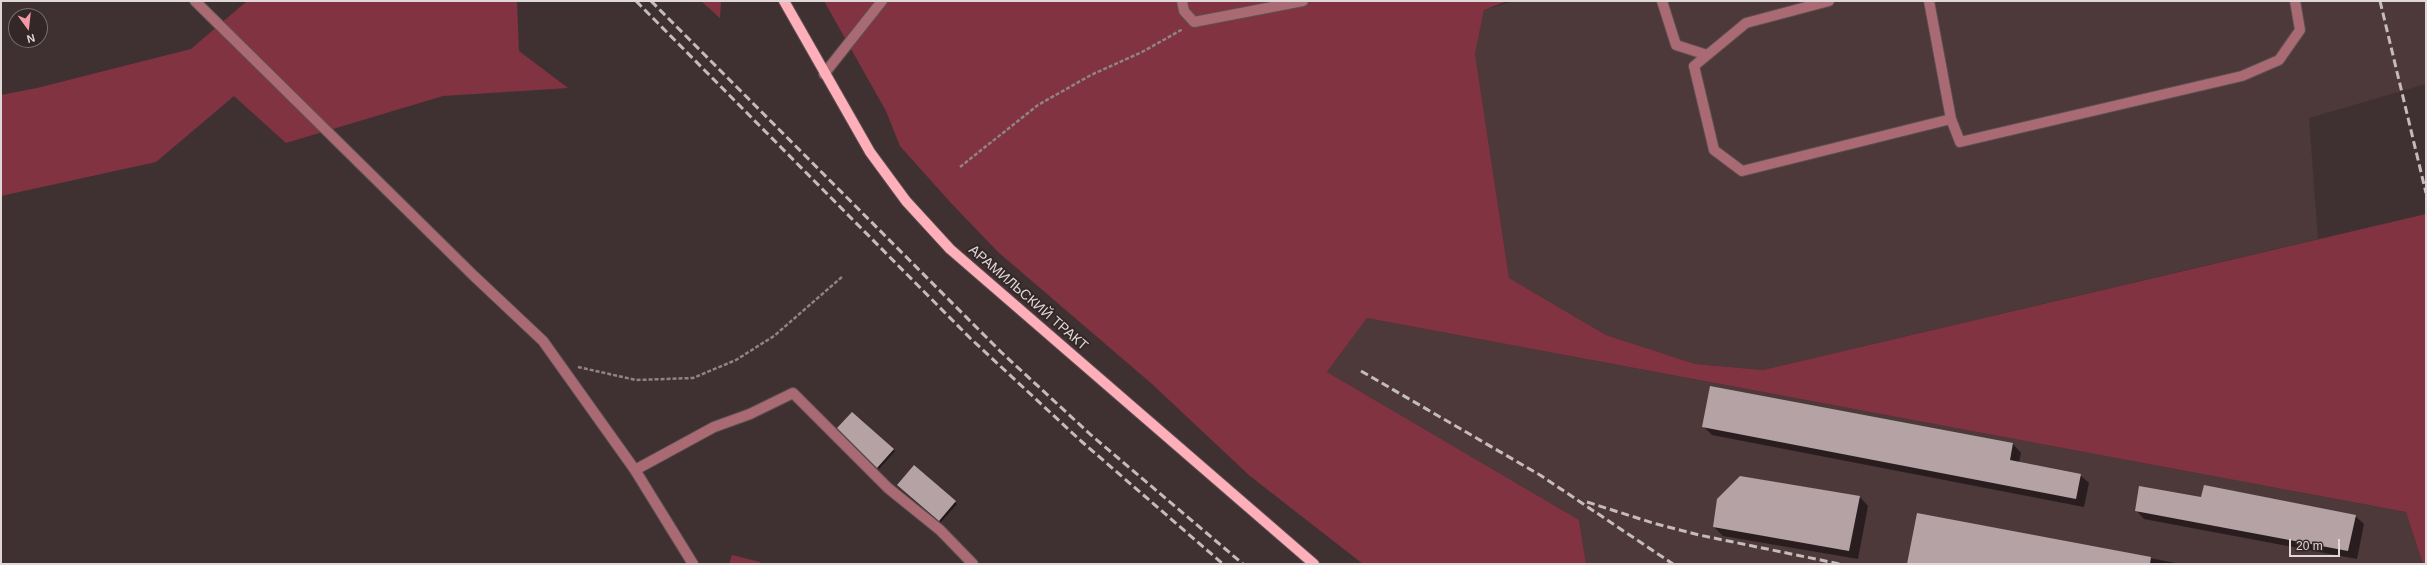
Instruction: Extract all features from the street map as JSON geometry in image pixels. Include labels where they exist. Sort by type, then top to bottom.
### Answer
[{"type":"main road","name":"АРАМИЛЬСКИЙ ТРАКТ","points":[[784,1],[824,74],[870,152],[906,201],[950,249],[1314,564]]},
{"type":"street","points":[[195,1],[457,260],[543,341],[635,470],[693,564]]},
{"type":"street","points":[[824,74],[882,1]]},
{"type":"street","points":[[1182,1],[1184,11],[1194,22],[1303,1]]},
{"type":"street","points":[[1662,1],[1676,45],[1707,55]]},
{"type":"street","points":[[1829,1],[1746,23],[1694,66],[1714,150],[1742,170],[1951,119]]},
{"type":"street","points":[[1929,1],[1951,119],[1960,142],[2242,76],[2279,60],[2300,30],[2295,1]]},
{"type":"street","points":[[635,470],[714,426],[750,414],[793,393],[888,488],[940,530],[973,564]]},
{"type":"path","points":[[960,167],[1038,105],[1091,75],[1142,52],[1194,22]]},
{"type":"path","points":[[574,364],[580,368],[636,380],[693,378],[736,360],[774,336],[843,276]]},
{"type":"shaded area","points":[[247,1],[517,1],[519,51],[568,88],[443,96],[286,143],[234,96],[156,162],[1,196],[1,95],[37,88],[191,49]]},
{"type":"shaded area","points":[[701,1],[721,1],[720,18]]},
{"type":"shaded area","points":[[824,1],[1507,1],[1484,10],[1475,54],[1509,278],[1606,335],[1695,364],[1763,370],[2426,214],[2426,564],[2423,564],[2406,512],[1367,318],[1327,372],[1579,520],[1586,564],[1363,564],[1250,476],[1152,384],[998,252],[951,203],[900,146],[886,111]]},
{"type":"shaded area","points":[[1515,1],[2426,1],[2426,84],[2309,118],[2318,239],[1763,370],[1695,364],[1606,335],[1509,278],[1475,54],[1484,10]]},
{"type":"shaded area","points":[[1367,318],[2406,512],[2423,564],[1586,564],[1579,520],[1327,372]]},
{"type":"shaded area","points":[[732,555],[760,562],[762,564],[729,564]]},
{"type":"building","points":[[1710,386],[2013,443],[2010,460],[2081,474],[2076,499],[1702,427]]},
{"type":"building","points":[[852,412],[894,449],[877,468],[837,428]]},
{"type":"building","points":[[914,465],[956,501],[939,521],[897,485]]},
{"type":"building","points":[[1740,476],[1860,496],[1849,551],[1713,527],[1717,499]]},
{"type":"building","points":[[2204,485],[2356,515],[2348,551],[2135,511],[2139,486],[2201,497]]},
{"type":"building","points":[[1917,513],[2151,557],[2150,564],[1907,564]]},
{"type":"railway","points":[[636,1],[970,338],[1081,441],[1223,564]]},
{"type":"railway","points":[[651,1],[1001,352],[1091,435],[1243,564]]},
{"type":"railway","points":[[2380,1],[2426,193]]},
{"type":"railway","points":[[1361,371],[1540,475],[1673,564]]},
{"type":"railway","points":[[1587,502],[1653,523],[1699,535],[1840,564]]}]
